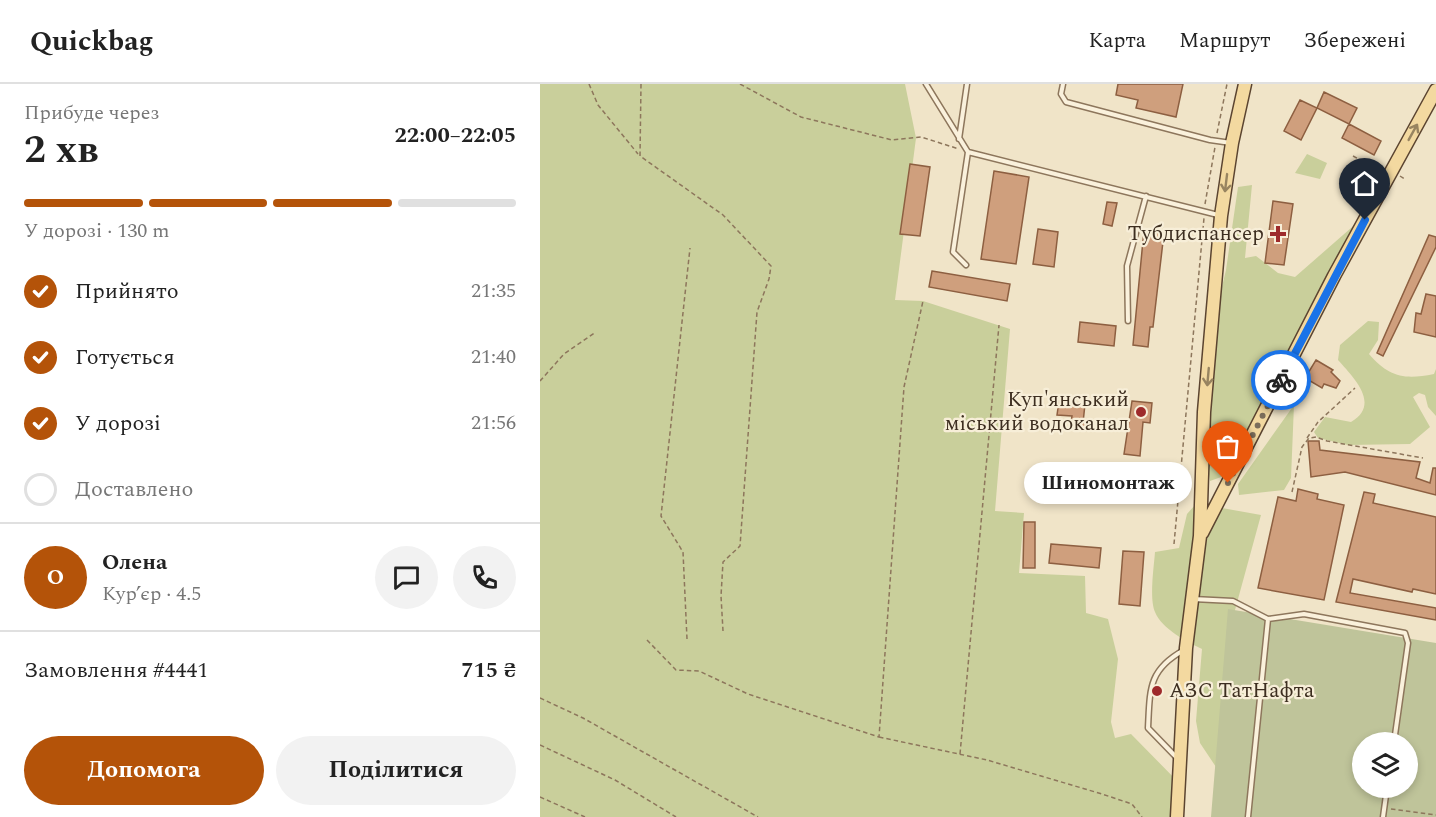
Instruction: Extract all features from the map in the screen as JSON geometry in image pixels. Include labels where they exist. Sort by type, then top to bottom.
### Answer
[{"type":"main road","points":[[1177,817],[1186,648],[1200,536],[1204,412],[1221,216],[1232,143],[1245,84]]},
{"type":"main road","points":[[1200,536],[1334,276],[1436,90]]},
{"type":"lane","points":[[926,84],[968,152],[1221,216]]},
{"type":"lane","points":[[959,140],[967,84]]},
{"type":"lane","points":[[1063,84],[1061,94],[1066,102],[1216,141],[1232,143]]},
{"type":"lane","points":[[966,265],[953,252],[968,152]]},
{"type":"lane","points":[[1128,321],[1126,266],[1146,196]]},
{"type":"lane","points":[[1193,598],[1233,602],[1268,619],[1304,614],[1405,633],[1408,642],[1395,732]]},
{"type":"lane","points":[[1248,817],[1268,619]]},
{"type":"lane","points":[[1180,762],[1148,728],[1150,688],[1164,661],[1186,648]]},
{"type":"lane","points":[[1383,817],[1386,798]]},
{"type":"path","points":[[589,84],[598,105],[640,156],[723,215],[771,266],[769,279],[756,312],[740,546],[723,562],[721,596],[723,631]]},
{"type":"path","points":[[640,156],[641,84]]},
{"type":"path","points":[[740,84],[801,117],[892,140],[921,137],[968,152]]},
{"type":"path","points":[[1174,544],[1204,211],[1227,84]]},
{"type":"path","points":[[1353,156],[1381,171],[1391,172],[1406,180]]},
{"type":"path","points":[[687,639],[683,552],[661,516],[690,248]]},
{"type":"path","points":[[879,737],[904,387],[923,301]]},
{"type":"path","points":[[960,754],[999,325]]},
{"type":"path","points":[[540,381],[564,354],[596,332]]},
{"type":"path","points":[[1292,492],[1304,444],[1318,422],[1354,388]]},
{"type":"path","points":[[1304,444],[1309,438],[1316,437],[1422,458]]},
{"type":"path","points":[[647,640],[676,670],[699,671],[748,694],[879,737],[960,754],[1132,804],[1142,817]]},
{"type":"path","points":[[540,698],[583,718],[758,817]]},
{"type":"path","points":[[540,745],[615,780],[676,817]]},
{"type":"path","points":[[540,797],[585,817]]},
{"type":"path","points":[[1384,808],[1436,815]]},
{"type":"green space","points":[[540,84],[905,84],[916,138],[895,300],[923,301],[1010,329],[995,511],[1024,513],[1019,573],[1085,576],[1086,613],[1108,619],[1118,659],[1111,722],[1115,738],[1131,734],[1185,789],[1181,817],[540,817]]},
{"type":"green space","points":[[1307,154],[1327,163],[1320,179],[1295,173]]},
{"type":"green space","points":[[1252,185],[1245,258],[1256,256],[1278,273],[1295,277],[1359,221],[1234,465],[1224,476],[1210,481],[1206,455],[1214,320],[1226,270],[1238,187]]},
{"type":"green space","points":[[1368,321],[1379,322],[1378,340],[1369,354],[1383,368],[1398,375],[1414,377],[1434,374],[1436,369],[1436,416],[1428,407],[1425,395],[1419,393],[1413,397],[1430,427],[1410,444],[1348,445],[1318,438],[1314,432],[1325,417],[1351,422],[1360,415],[1364,407],[1361,390],[1338,360],[1340,345]]},
{"type":"green space","points":[[1294,405],[1291,478],[1284,490],[1239,495],[1238,484]]},
{"type":"green space","points":[[1195,505],[1209,530],[1222,508],[1261,515],[1235,610],[1222,776],[1200,743],[1196,721],[1202,649],[1182,639],[1163,624],[1155,612],[1152,599],[1155,552],[1179,548],[1187,514]]},
{"type":"green space","points":[[1228,609],[1436,643],[1436,817],[1211,817]]},
{"type":"building","points":[[1118,84],[1183,84],[1176,117],[1136,108],[1138,100],[1116,95]]},
{"type":"building","points":[[1324,92],[1357,108],[1349,124],[1317,108]]},
{"type":"building","points":[[1300,100],[1317,108],[1301,140],[1284,131]]},
{"type":"building","points":[[1349,124],[1381,141],[1374,155],[1342,138]]},
{"type":"building","points":[[910,164],[930,167],[920,236],[900,234]]},
{"type":"building","points":[[994,171],[1029,177],[1016,264],[981,259]]},
{"type":"building","name":"Тубдиспансер","points":[[1273,201],[1293,204],[1284,265],[1265,263]]},
{"type":"building","points":[[1107,202],[1117,203],[1112,226],[1103,224]]},
{"type":"building","points":[[1038,229],[1058,232],[1054,267],[1033,264]]},
{"type":"building","points":[[1144,230],[1164,233],[1153,327],[1150,327],[1148,347],[1133,345]]},
{"type":"building","points":[[1429,235],[1436,237],[1436,247],[1383,356],[1377,353]]},
{"type":"building","points":[[932,271],[1010,284],[1007,301],[929,287]]},
{"type":"building","points":[[1426,294],[1436,296],[1436,337],[1414,332],[1416,313],[1421,314]]},
{"type":"building","points":[[1080,322],[1116,326],[1114,346],[1078,342]]},
{"type":"building","points":[[1316,360],[1333,370],[1331,372],[1340,381],[1336,388],[1324,384],[1322,388],[1305,378]]},
{"type":"building","points":[[1059,401],[1085,404],[1083,423],[1089,424],[1088,431],[1070,428],[1072,416],[1057,415]]},
{"type":"building","points":[[1132,401],[1152,403],[1150,423],[1143,422],[1140,456],[1124,454]]},
{"type":"building","points":[[1308,441],[1319,441],[1320,450],[1420,462],[1416,478],[1430,483],[1433,468],[1436,468],[1436,495],[1345,472],[1311,477]]},
{"type":"building","points":[[1034,474],[1132,482],[1130,499],[1033,491]]},
{"type":"building","points":[[1298,489],[1318,494],[1317,499],[1344,505],[1324,600],[1258,588],[1278,497],[1296,501]]},
{"type":"building","points":[[1364,492],[1375,494],[1373,503],[1436,517],[1436,594],[1413,589],[1412,592],[1353,579],[1350,593],[1436,608],[1436,620],[1336,602]]},
{"type":"building","points":[[1024,522],[1035,522],[1035,568],[1023,568]]},
{"type":"building","points":[[1051,544],[1101,548],[1099,568],[1049,563]]},
{"type":"building","points":[[1123,551],[1144,552],[1140,606],[1119,604]]},
{"type":"way so far","points":[[1228,483],[1281,380]]},
{"type":"place","name":"Тубдиспансер","points":[[1278,234]]},
{"type":"place","name":"Куп'янський міський водоканал","points":[[1141,412]]},
{"type":"place","name":"Шиномонтаж","points":[[1228,483]]},
{"type":"place","name":"АЗС ТатНафта","points":[[1157,691]]},
{"type":"route","points":[[1281,380],[1365,220]]}]
